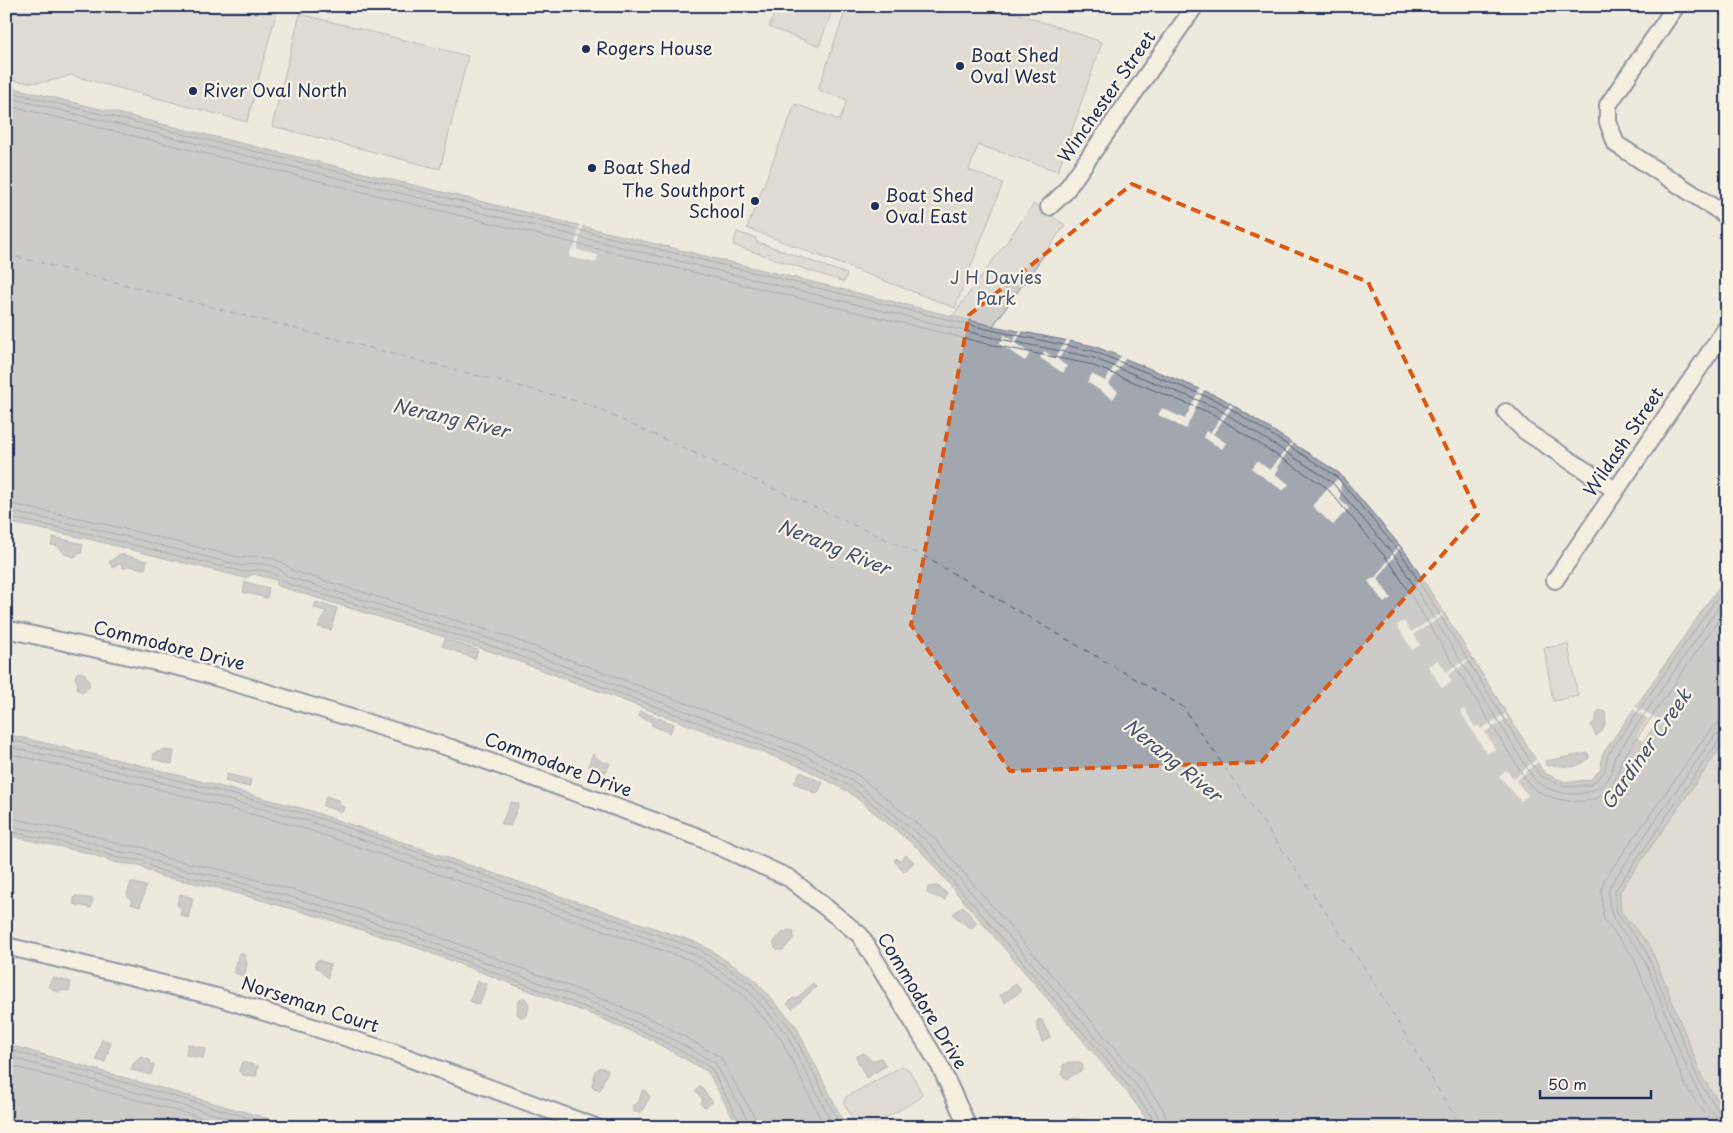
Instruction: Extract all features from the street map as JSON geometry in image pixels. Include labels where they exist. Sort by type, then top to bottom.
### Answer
[{"type":"street","name":"Winchester Street","points":[[1049,207],[1064,193],[1194,6]]},
{"type":"street","points":[[1676,6],[1608,105],[1608,122],[1616,144],[1727,216]]},
{"type":"street","name":"Wildash Street","points":[[1555,580],[1727,328]]},
{"type":"street","points":[[1506,412],[1525,431],[1615,490]]},
{"type":"street","name":"Commodore Drive","points":[[6,629],[192,670],[451,748],[696,836],[789,878],[860,935],[940,1066],[968,1127]]},
{"type":"street","name":"Norseman Court","points":[[6,946],[216,997],[392,1052],[595,1127]]},
{"type":"highlighted area","points":[[1132,184],[1368,282],[1478,514],[1261,762],[1010,771],[911,625],[969,315]]},
{"type":"green space","name":"River Oval North","points":[[6,6],[278,6],[247,122],[70,75],[38,82],[6,79]]},
{"type":"green space","points":[[777,6],[834,6],[819,46],[769,27]]},
{"type":"green space","points":[[847,6],[996,6],[1102,42],[1058,171],[978,145],[969,170],[1003,183],[955,308],[747,228],[795,104],[840,120],[847,100],[818,90]]},
{"type":"green space","points":[[300,14],[468,56],[440,169],[272,126]]},
{"type":"green space","name":"J H Davies Park","points":[[1034,204],[1065,225],[993,326],[952,317]]},
{"type":"green space","points":[[737,232],[756,238],[755,241],[847,274],[844,282],[733,245]]},
{"type":"green space","points":[[1568,644],[1578,696],[1553,701],[1544,648]]},
{"type":"green space","points":[[1727,738],[1727,1114],[1703,1079],[1650,946],[1621,912],[1620,891]]},
{"type":"green space","points":[[903,1066],[909,1070],[922,1093],[919,1099],[869,1127],[857,1127],[844,1103],[846,1097]]},
{"type":"water","points":[[6,86],[993,326],[1094,346],[1222,398],[1339,473],[1407,554],[1544,773],[1565,782],[1590,780],[1601,769],[1602,755],[1727,575],[1727,738],[1620,891],[1621,912],[1650,946],[1703,1079],[1727,1114],[1727,1127],[1152,1127],[1128,1093],[920,850],[849,792],[802,767],[493,652],[278,586],[276,580],[254,574],[245,578],[84,538],[6,522]]},
{"type":"water","points":[[53,537],[83,544],[81,553],[74,557],[65,554],[58,546],[51,545]]},
{"type":"water","points":[[120,554],[147,561],[145,569],[129,566],[124,569],[120,563],[113,568],[109,562]]},
{"type":"water","points":[[245,582],[269,588],[267,598],[243,592]]},
{"type":"water","points":[[316,602],[337,608],[331,630],[318,627],[326,611],[314,608]]},
{"type":"water","points":[[445,639],[478,650],[475,659],[442,646]]},
{"type":"water","points":[[78,672],[84,673],[89,681],[89,687],[84,692],[77,690],[78,684],[75,677]]},
{"type":"water","points":[[1600,710],[1605,712],[1605,722],[1603,729],[1596,736],[1591,725],[1596,720],[1597,713]]},
{"type":"water","points":[[640,711],[674,724],[670,733],[651,725],[652,722],[638,716]]},
{"type":"water","points":[[6,734],[140,765],[308,810],[701,944],[754,979],[796,1026],[846,1127],[738,1127],[708,1072],[653,1041],[598,1017],[418,948],[327,919],[218,888],[159,876],[139,865],[117,863],[88,853],[6,835]]},
{"type":"water","points":[[164,750],[174,751],[172,764],[153,759],[154,753]]},
{"type":"water","points":[[1588,753],[1589,758],[1577,766],[1546,766],[1545,761]]},
{"type":"water","points":[[593,754],[602,762],[610,763],[606,772],[588,766]]},
{"type":"water","points":[[800,772],[823,783],[817,794],[794,783]]},
{"type":"water","points":[[227,774],[251,780],[249,787],[225,781]]},
{"type":"water","points":[[326,796],[340,801],[339,805],[344,807],[342,812],[323,806]]},
{"type":"water","points":[[511,802],[519,804],[510,826],[501,824]]},
{"type":"water","points":[[906,855],[914,862],[904,872],[894,861],[896,858],[900,861]]},
{"type":"water","points":[[131,882],[146,886],[140,907],[131,904],[132,901],[127,895]]},
{"type":"water","points":[[937,886],[947,893],[945,900],[927,893],[928,887]]},
{"type":"water","points":[[180,894],[193,898],[188,918],[180,915],[182,908],[177,905]]},
{"type":"water","points":[[75,896],[93,899],[91,908],[73,904]]},
{"type":"water","points":[[963,906],[977,923],[971,929],[953,914]]},
{"type":"water","points":[[788,930],[794,931],[793,939],[783,950],[777,950],[774,942],[781,934]]},
{"type":"water","points":[[239,953],[244,954],[247,963],[244,977],[234,972]]},
{"type":"water","points":[[318,960],[330,964],[328,978],[316,967],[315,963]]},
{"type":"water","points":[[53,978],[71,982],[69,991],[61,990],[57,992],[48,986]]},
{"type":"water","points":[[477,981],[487,984],[479,1005],[470,1001]]},
{"type":"water","points":[[813,983],[816,987],[792,1009],[787,1004],[793,998],[796,999]]},
{"type":"water","points":[[1016,984],[1021,991],[1005,1003],[1000,995]]},
{"type":"water","points":[[525,998],[529,1005],[527,1015],[522,1018],[517,1014],[518,1002]]},
{"type":"water","points":[[1041,1019],[1050,1037],[1042,1042],[1037,1028],[1037,1021]]},
{"type":"water","points":[[102,1039],[111,1042],[105,1062],[96,1060]]},
{"type":"water","points":[[6,1044],[298,1127],[6,1127]]},
{"type":"water","points":[[188,1044],[206,1049],[203,1058],[186,1055]]},
{"type":"water","points":[[864,1053],[871,1061],[881,1058],[886,1066],[866,1078],[856,1057]]},
{"type":"water","points":[[141,1057],[150,1060],[150,1063],[154,1065],[151,1075],[131,1070],[133,1064]]},
{"type":"water","points":[[242,1062],[258,1066],[256,1076],[243,1075],[239,1071]]},
{"type":"water","points":[[1069,1062],[1080,1062],[1083,1066],[1082,1070],[1067,1079],[1062,1076],[1063,1065]]},
{"type":"water","points":[[600,1067],[608,1070],[600,1090],[592,1087],[595,1071]]},
{"type":"water","points":[[700,1086],[713,1102],[705,1107],[700,1104],[703,1100],[696,1091]]},
{"type":"water","points":[[645,1090],[650,1097],[641,1112],[634,1112],[632,1106],[639,1102],[642,1091]]},
{"type":"water","points":[[1073,1118],[1086,1120],[1092,1126],[1071,1127],[1068,1121]]},
{"type":"pier","points":[[580,223],[583,224],[577,250],[598,255],[596,263],[569,257],[571,249],[574,249]]},
{"type":"pier","points":[[1021,329],[1024,329],[1015,343],[1030,353],[1025,361],[999,344],[1004,335],[1013,341]]},
{"type":"pier","points":[[1068,338],[1071,339],[1058,360],[1067,366],[1063,373],[1040,358],[1044,351],[1055,358]]},
{"type":"pier","points":[[1122,354],[1127,356],[1109,384],[1118,391],[1113,399],[1087,382],[1092,374],[1105,381]]},
{"type":"pier","points":[[1201,386],[1205,388],[1186,429],[1158,415],[1162,408],[1185,419]]},
{"type":"pier","points":[[1230,404],[1233,406],[1213,434],[1226,443],[1222,449],[1203,437],[1206,431],[1210,433]]},
{"type":"pier","points":[[1292,442],[1294,443],[1277,467],[1279,469],[1275,474],[1289,484],[1283,491],[1252,469],[1257,461],[1270,470]]},
{"type":"pier","points":[[1337,479],[1341,482],[1340,500],[1349,508],[1333,525],[1312,506]]},
{"type":"pier","points":[[1398,546],[1400,548],[1378,579],[1391,598],[1384,603],[1368,581],[1377,576]]},
{"type":"pier","points":[[1442,613],[1443,616],[1414,634],[1420,645],[1412,650],[1397,625],[1404,621],[1411,632]]},
{"type":"pier","points":[[1467,659],[1469,661],[1448,675],[1452,682],[1442,688],[1428,666],[1438,660],[1446,672]]},
{"type":"pier","points":[[1633,705],[1658,719],[1643,741],[1636,737],[1648,719],[1631,708]]},
{"type":"pier","points":[[1464,709],[1475,727],[1479,726],[1481,729],[1505,714],[1508,718],[1485,732],[1495,749],[1487,754],[1460,711]]},
{"type":"pier","points":[[1536,759],[1538,762],[1516,781],[1528,795],[1521,801],[1499,776],[1506,770],[1514,779]]},
{"type":"ferry route","points":[[6,254],[584,403],[927,558],[1182,706],[1368,973],[1461,1127]]},
{"type":"place","name":"Rogers House","points":[[586,49]]},
{"type":"place","name":"Boat Shed Oval West","points":[[960,66]]},
{"type":"place","name":"River Oval North","points":[[193,91]]},
{"type":"place","name":"Boat Shed","points":[[592,168]]},
{"type":"place","name":"The Southport School","points":[[755,201]]},
{"type":"place","name":"Boat Shed Oval East","points":[[875,206]]},
{"type":"water label","name":"Nerang River","points":[[451,418]]},
{"type":"water label","name":"Nerang River","points":[[834,547]]},
{"type":"water label","name":"Gardiner Creek","points":[[1646,749]]},
{"type":"water label","name":"Nerang River","points":[[1173,760]]}]
